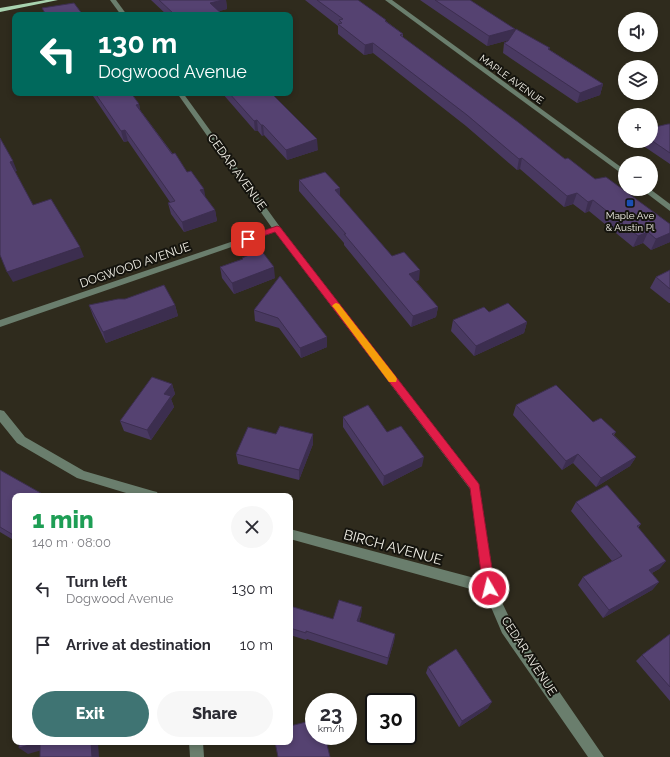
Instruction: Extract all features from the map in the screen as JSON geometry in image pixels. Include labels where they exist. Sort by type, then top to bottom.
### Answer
[{"type":"main road","points":[[0,10],[55,0]]},
{"type":"street","points":[[113,0],[122,12]]},
{"type":"street","name":"MAPLE AVENUE","points":[[388,0],[618,169]]},
{"type":"street","name":"CEDAR AVENUE","points":[[182,96],[277,229],[475,487],[489,588],[507,628],[597,757]]},
{"type":"street","points":[[654,196],[670,208]]},
{"type":"street","name":"DOGWOOD AVENUE","points":[[0,324],[277,229]]},
{"type":"street","points":[[0,414],[21,440],[81,475],[143,493]]},
{"type":"street","name":"BIRCH AVENUE","points":[[293,535],[489,588]]},
{"type":"street","points":[[196,745],[196,757]]},
{"type":"building","points":[[159,0],[223,0],[210,3],[220,12],[172,12]]},
{"type":"building","points":[[317,0],[358,0],[403,34],[400,35],[518,122],[565,159],[568,158],[595,179],[606,177],[618,186],[618,196],[632,196],[670,224],[670,233],[656,239],[648,232],[638,236],[593,200],[588,202],[577,193],[567,196],[522,158],[519,159],[467,115],[373,43],[365,45],[338,24],[342,23],[339,20],[343,19]]},
{"type":"building","points":[[435,0],[470,0],[515,29],[489,36]]},
{"type":"building","points":[[74,3],[81,12],[44,12],[42,8]]},
{"type":"building","points":[[516,29],[550,48],[548,49],[603,84],[580,93],[504,43],[508,41]]},
{"type":"building","points":[[97,96],[133,96],[139,104],[136,105],[172,154],[175,153],[187,172],[191,171],[204,189],[200,190],[215,210],[182,222],[168,203],[175,201],[125,130],[121,131]]},
{"type":"building","points":[[232,96],[274,96],[317,139],[286,150],[263,125],[261,125],[257,120],[254,121]]},
{"type":"building","points":[[670,124],[670,153],[658,145],[658,126]]},
{"type":"building","points":[[0,138],[13,161],[10,162],[33,205],[51,199],[80,247],[7,272],[0,255]]},
{"type":"building","points":[[325,172],[340,188],[335,190],[392,256],[404,252],[420,270],[409,274],[438,307],[413,316],[344,234],[346,234],[299,180]]},
{"type":"building","points":[[261,250],[274,267],[232,283],[220,267],[243,259],[242,258]]},
{"type":"building","points":[[670,270],[670,289],[656,277]]},
{"type":"building","points":[[280,276],[327,337],[300,348],[278,318],[254,310]]},
{"type":"building","points":[[164,285],[175,305],[103,332],[89,305],[125,299]]},
{"type":"building","points":[[508,303],[527,322],[476,346],[453,320],[484,307],[489,312]]},
{"type":"building","points":[[152,377],[172,384],[164,394],[171,396],[147,430],[120,421]]},
{"type":"building","points":[[556,385],[593,422],[601,418],[616,432],[612,434],[636,457],[601,478],[578,454],[566,461],[516,405]]},
{"type":"building","points":[[368,405],[387,432],[401,426],[424,457],[384,476],[343,417]]},
{"type":"building","points":[[280,426],[313,434],[299,470],[236,454],[248,427],[276,434]]},
{"type":"building","points":[[0,470],[41,493],[12,493],[12,534],[0,527]]},
{"type":"building","points":[[607,485],[641,524],[637,526],[666,561],[649,570],[659,582],[609,610],[583,577],[622,556],[576,502]]},
{"type":"building","points":[[339,600],[362,607],[357,621],[395,634],[388,658],[306,631],[306,633],[293,629],[293,607],[333,619]]},
{"type":"building","points":[[670,634],[670,687],[642,655]]},
{"type":"building","points":[[456,649],[492,702],[462,721],[428,667]]},
{"type":"building","points":[[305,722],[305,745],[327,745],[330,757],[278,757],[276,745],[293,745],[293,725]]},
{"type":"building","points":[[19,745],[29,745],[19,748]]},
{"type":"building","points":[[40,745],[91,745],[92,757],[40,757]]},
{"type":"slow traffic","points":[[336,306],[392,379]]},
{"type":"place","name":"Maple Ave & Austin Pl","points":[[630,203]]},
{"type":"route","points":[[248,239],[277,229],[475,487],[489,588]]}]
